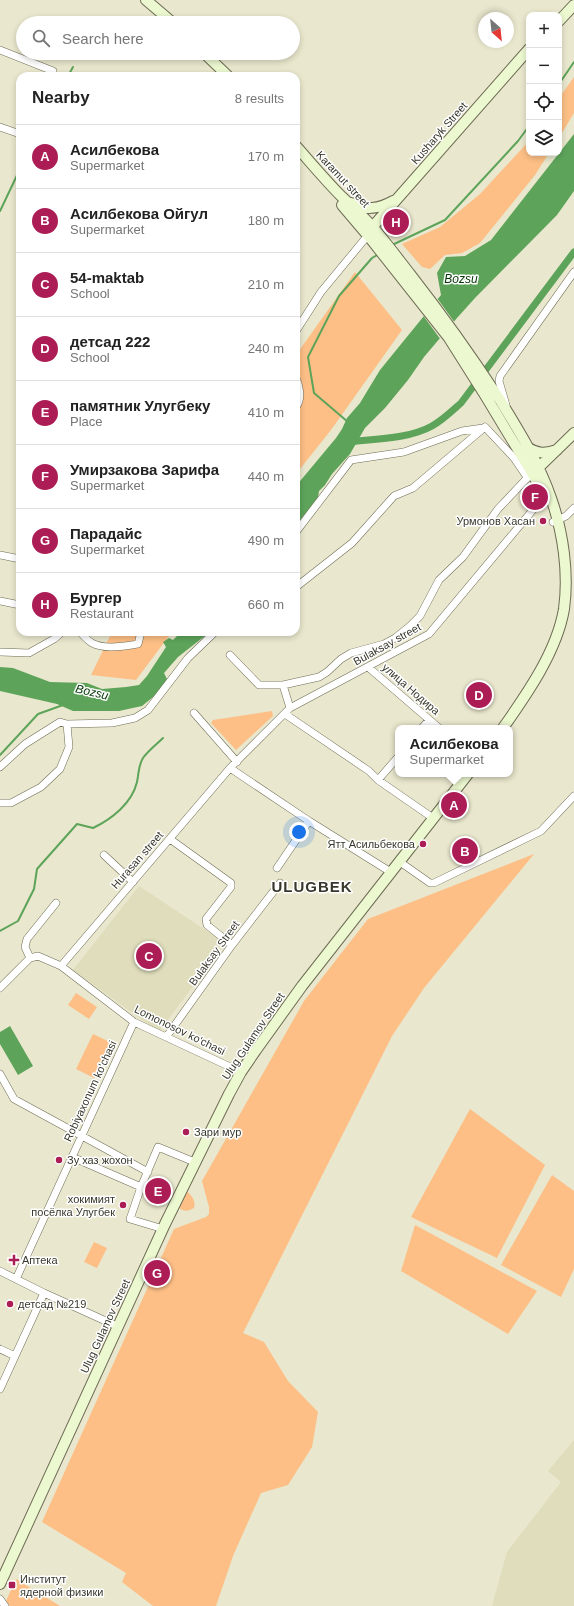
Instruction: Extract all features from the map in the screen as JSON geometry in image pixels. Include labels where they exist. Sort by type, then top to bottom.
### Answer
[{"type":"main road","points":[[140,0],[158,16]]},
{"type":"main road","points":[[146,0],[165,16]]},
{"type":"main road","points":[[562,13],[573,0]]},
{"type":"main road","points":[[562,18],[574,5]]},
{"type":"main road","name":"Kusharyk Street","points":[[370,234],[397,200],[526,52]]},
{"type":"main road","name":"Kusharyk Street","points":[[370,234],[526,58]]},
{"type":"main road","points":[[205,60],[217,72]]},
{"type":"main road","points":[[211,60],[224,72]]},
{"type":"main road","name":"Karamut street","points":[[300,150],[341,196],[370,234]]},
{"type":"main road","name":"Karamut street","points":[[300,157],[370,234]]},
{"type":"main road","points":[[341,196],[352,204],[368,209],[384,206],[397,200]]},
{"type":"main road","points":[[370,234],[392,258],[468,358],[489,392],[548,498],[563,546],[565,598],[561,623],[549,652],[535,679],[505,725]]},
{"type":"main road","points":[[489,392],[510,416],[527,447],[533,473]]},
{"type":"main road","points":[[533,473],[574,433]]},
{"type":"main road","points":[[527,447],[534,451],[543,453],[558,449]]},
{"type":"main road","points":[[500,725],[533,677],[557,622],[561,598],[555,521]]},
{"type":"main road","name":"Ulug Gulamov Street","points":[[0,1584],[160,1228],[192,1161],[240,1071],[257,1042],[300,984],[461,777]]},
{"type":"main road","name":"Ulug Gulamov Street","points":[[0,1578],[165,1224],[240,1071],[302,986],[466,777]]},
{"type":"street","points":[[0,50],[16,56]]},
{"type":"street","points":[[25,60],[53,71]]},
{"type":"street","points":[[0,127],[16,133]]},
{"type":"street","points":[[300,325],[321,292],[370,234]]},
{"type":"street","points":[[510,416],[499,381],[500,376],[574,272]]},
{"type":"street","points":[[300,389],[300,402]]},
{"type":"street","points":[[230,655],[259,685],[283,685],[319,677],[351,653],[384,644],[395,638],[410,626],[420,616],[439,580],[463,557],[498,509],[533,473],[514,458],[485,427]]},
{"type":"street","points":[[300,527],[351,460],[404,452],[462,432],[485,427]]},
{"type":"street","points":[[300,584],[352,543],[394,496],[413,488],[485,427]]},
{"type":"street","name":"Bulaksay street","points":[[230,768],[288,711],[429,634],[537,505],[548,498]]},
{"type":"street","points":[[555,521],[566,516],[574,508]]},
{"type":"street","points":[[0,556],[16,558]]},
{"type":"street","points":[[0,601],[16,604]]},
{"type":"street","points":[[0,652],[29,653],[57,636]]},
{"type":"street","points":[[84,636],[92,643],[102,646],[117,647],[138,644],[140,636]]},
{"type":"street","points":[[0,767],[25,744],[60,722],[67,724],[112,723],[135,718],[148,710],[188,658],[211,636]]},
{"type":"street","name":"улица Нодира","points":[[368,667],[435,725]]},
{"type":"street","points":[[283,685],[288,711],[369,771],[378,780],[430,816]]},
{"type":"street","points":[[194,713],[236,762]]},
{"type":"street","points":[[425,725],[429,720]]},
{"type":"street","points":[[0,803],[11,803],[41,788],[60,769],[69,747],[67,724]]},
{"type":"street","points":[[378,780],[395,760]]},
{"type":"street","points":[[230,768],[309,821],[389,871]]},
{"type":"street","name":"Hurasan street","points":[[61,966],[230,768]]},
{"type":"street","points":[[400,862],[430,883],[434,883],[541,831],[574,796]]},
{"type":"street","points":[[277,868],[309,821]]},
{"type":"street","points":[[170,839],[231,883],[231,887],[206,921],[207,925],[232,945]]},
{"type":"street","points":[[104,855],[133,882]]},
{"type":"street","name":"Bulaksay Street","points":[[167,1036],[232,945],[280,883]]},
{"type":"street","points":[[0,988],[30,958],[25,947],[27,939],[56,903]]},
{"type":"street","name":"Lomonosov ko'chasi","points":[[30,958],[38,956],[61,966],[134,1022],[240,1071]]},
{"type":"street","name":"Robiyaxonum ko'chasi","points":[[16,1279],[134,1022]]},
{"type":"street","points":[[0,1074],[14,1099],[81,1137],[148,1172]]},
{"type":"street","points":[[160,1228],[130,1219],[141,1187],[158,1147],[192,1161]]},
{"type":"street","points":[[72,1157],[141,1187]]},
{"type":"street","points":[[0,1271],[44,1294],[117,1326]]},
{"type":"street","points":[[0,1389],[44,1294]]},
{"type":"street","points":[[0,1349],[15,1356]]},
{"type":"street","points":[[0,1598],[5,1606]]},
{"type":"shaded area","points":[[574,77],[574,113],[562,133],[562,120],[562,94]]},
{"type":"shaded area","points":[[526,144],[526,156],[547,156],[535,175],[480,243],[462,253],[445,255],[430,269],[422,267],[402,244],[440,227],[480,194]]},
{"type":"shaded area","points":[[355,272],[402,330],[331,430],[300,469],[300,349]]},
{"type":"shaded area","points":[[110,636],[169,636],[136,680],[91,675]]},
{"type":"shaded area","points":[[272,711],[273,716],[236,750],[211,723],[213,720]]},
{"type":"shaded area","points":[[534,854],[424,988],[392,1036],[243,1333],[264,1342],[288,1381],[318,1412],[312,1447],[288,1485],[261,1493],[233,1556],[216,1606],[153,1606],[122,1582],[126,1573],[42,1522],[174,1229],[206,1217],[209,1214],[209,1207],[202,1181],[304,1001],[368,919]]},
{"type":"shaded area","points":[[139,886],[225,943],[159,1032],[73,970]]},
{"type":"shaded area","points":[[76,993],[97,1007],[89,1019],[68,1005]]},
{"type":"shaded area","points":[[93,1034],[112,1043],[94,1078],[76,1069]]},
{"type":"shaded area","points":[[470,1109],[545,1165],[497,1258],[411,1217]]},
{"type":"shaded area","points":[[552,1175],[574,1191],[574,1269],[561,1297],[501,1265]]},
{"type":"shaded area","points":[[186,1191],[192,1196],[194,1208],[186,1211],[179,1208]]},
{"type":"shaded area","points":[[415,1225],[537,1291],[508,1334],[401,1271]]},
{"type":"shaded area","points":[[94,1242],[107,1248],[97,1268],[84,1262]]},
{"type":"shaded area","points":[[574,1440],[574,1606],[492,1606],[507,1552],[561,1482],[548,1471]]},
{"type":"shaded area","points":[[16,1579],[60,1606],[10,1606],[6,1601]]},
{"type":"water","name":"Bozsu","points":[[574,134],[574,191],[557,215],[475,298],[424,357],[408,380],[385,408],[365,428],[350,454],[319,491],[318,498],[300,520],[300,481],[336,438],[347,418],[360,403],[380,370],[441,295],[437,273],[446,257],[465,256],[491,240],[557,156],[562,156],[562,149]]},
{"type":"water","name":"Bozsu","points":[[177,636],[205,636],[178,657],[164,673],[167,679],[158,693],[142,706],[119,711],[73,711],[57,704],[0,691],[0,667],[13,668],[50,682],[87,683],[102,689],[139,685],[147,676],[166,647],[163,642],[169,638],[173,640]]},
{"type":"water","points":[[10,1026],[33,1066],[18,1075],[0,1044],[0,1032]]},
{"type":"pier","points":[[437,298],[455,323],[441,340],[422,314]]},
{"type":"waterway","points":[[562,80],[574,62]]},
{"type":"waterway","points":[[70,72],[73,67]]},
{"type":"waterway","points":[[392,245],[445,220],[518,141],[526,130]]},
{"type":"waterway","points":[[0,211],[16,177]]},
{"type":"waterway","points":[[348,442],[391,438],[413,434],[440,421],[461,403],[574,252]]},
{"type":"waterway","points":[[348,422],[314,393],[308,357],[339,296],[372,258],[379,254]]},
{"type":"waterway","points":[[0,755],[38,714],[63,705]]},
{"type":"waterway","points":[[0,931],[18,921],[34,889],[37,869],[77,824],[93,828],[114,815],[126,803],[131,797],[137,782],[141,761],[163,738]]},
{"type":"place","name":"Бургер","points":[[396,222]]},
{"type":"place","name":"Умирзакова Зарифа","points":[[535,497]]},
{"type":"place","name":"Урмонов Хасан","points":[[543,521]]},
{"type":"place","name":"детсад 222","points":[[479,695]]},
{"type":"place","name":"Асилбекова","points":[[454,805]]},
{"type":"place","name":"Ятт Асильбекова","points":[[423,844]]},
{"type":"place","name":"Асилбекова Ойгул","points":[[465,851]]},
{"type":"place","name":"54-maktab","points":[[149,956]]},
{"type":"place","name":"Зари мур","points":[[186,1132]]},
{"type":"place","name":"Зу хаз жохон","points":[[59,1160]]},
{"type":"place","name":"памятник Улугбеку","points":[[158,1191]]},
{"type":"place","name":"хокимият посёлка Улугбек","points":[[123,1205]]},
{"type":"place","name":"Аптека","points":[[14,1260]]},
{"type":"place","name":"Парадайс","points":[[157,1273]]},
{"type":"place","name":"детсад №219","points":[[10,1304]]},
{"type":"place","name":"Институт ядерной физики","points":[[12,1585]]},
{"type":"district","name":"ULUGBEK","points":[[312,886]]}]
